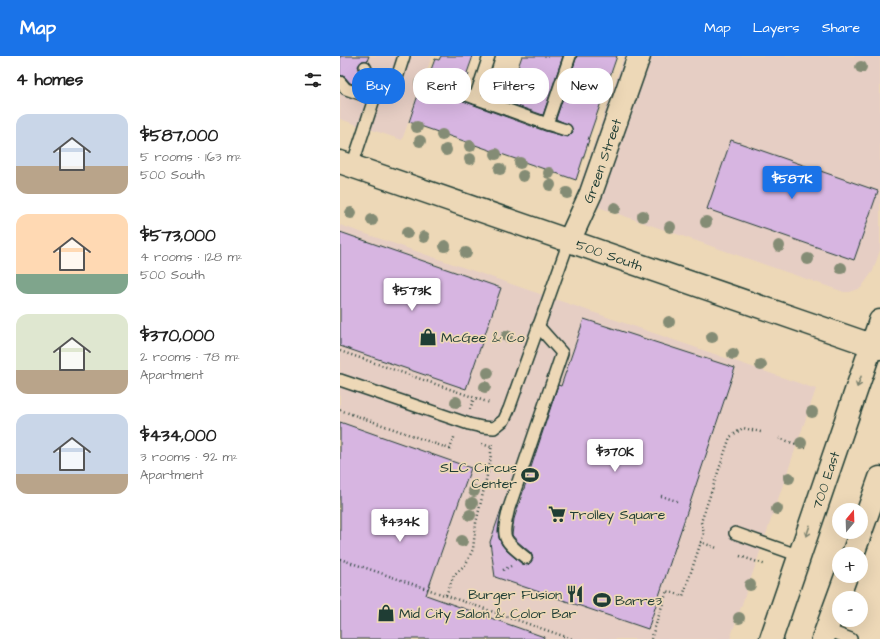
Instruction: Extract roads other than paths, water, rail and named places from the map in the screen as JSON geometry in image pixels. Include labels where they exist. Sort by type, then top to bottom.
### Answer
[{"type":"main road","name":"Green Street","points":[[569,241],[591,193],[639,56]]},
{"type":"main road","name":"500 South","points":[[346,164],[876,346]]},
{"type":"main road","name":"700 East","points":[[771,639],[876,346],[880,322]]},
{"type":"main road","points":[[855,547],[880,478]]},
{"type":"main road","points":[[825,635],[844,583]]},
{"type":"lane","points":[[400,68],[404,56]]},
{"type":"lane","points":[[475,98],[489,56]]},
{"type":"lane","points":[[547,124],[570,56]]},
{"type":"lane","points":[[340,82],[346,89],[352,91]]},
{"type":"lane","points":[[471,97],[566,130]]},
{"type":"lane","points":[[346,164],[373,104]]},
{"type":"lane","points":[[340,380],[469,424],[494,428],[504,420],[509,409],[569,241]]},
{"type":"lane","points":[[526,558],[508,543],[504,530],[562,353],[538,326]]},
{"type":"lane","points":[[735,533],[800,556]]},
{"type":"lane","points":[[825,635],[851,639]]},
{"type":"place","name":"McGee & Co","points":[[428,337]]},
{"type":"place","name":"SLC Circus Center","points":[[530,475]]},
{"type":"place","name":"Trolley Square","points":[[557,514]]},
{"type":"place","name":"Burger Fusion","points":[[575,594]]},
{"type":"place","name":"Barre3","points":[[602,600]]},
{"type":"place","name":"Mid City Salon & Color Bar","points":[[386,613]]}]
